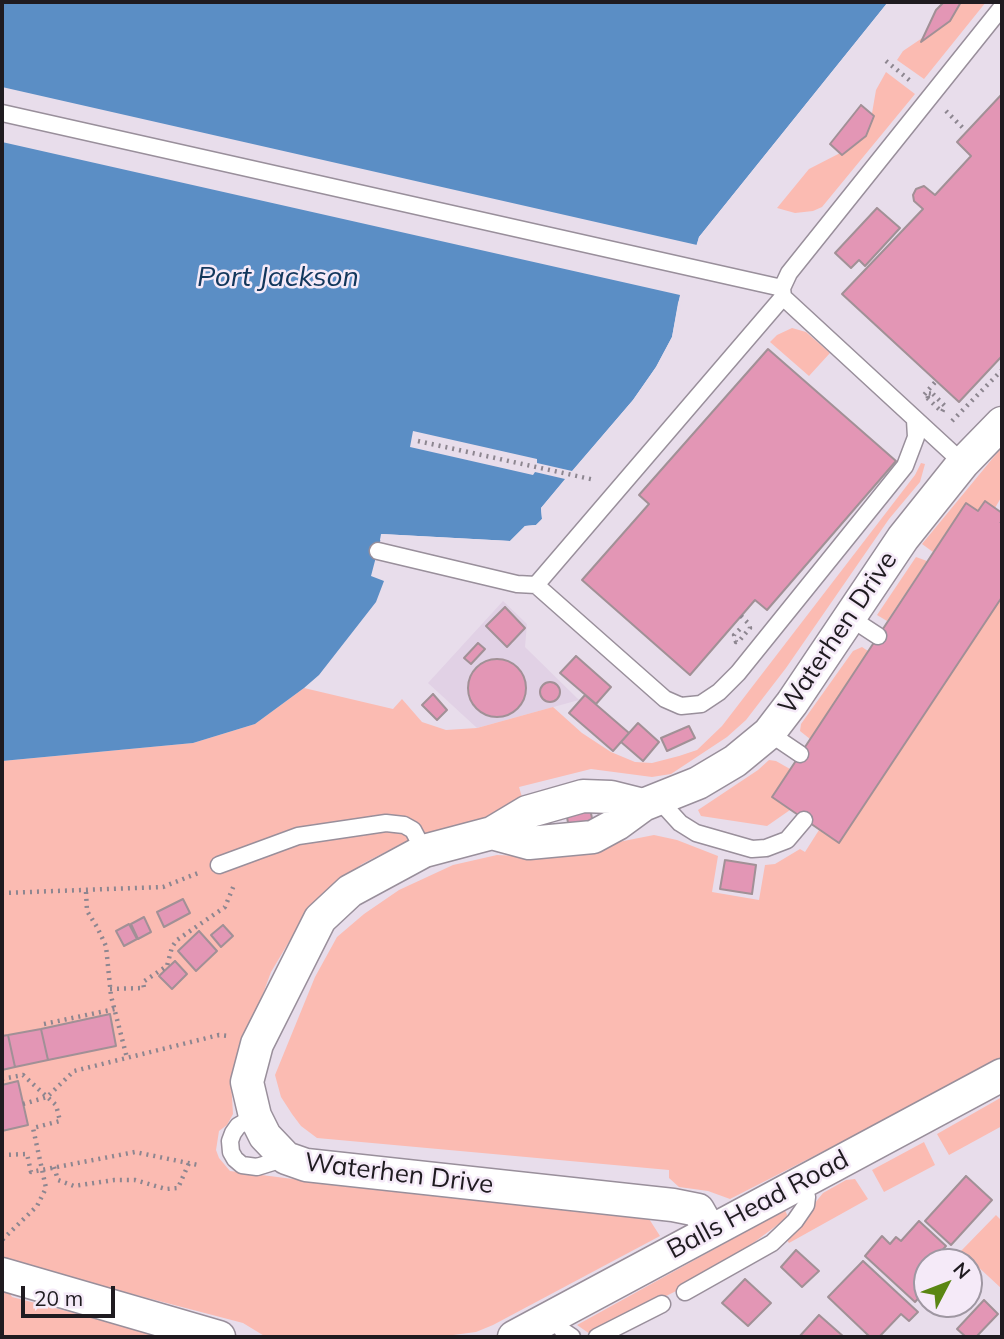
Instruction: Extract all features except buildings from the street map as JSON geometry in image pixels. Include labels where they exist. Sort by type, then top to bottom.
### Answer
[{"type":"street","name":"Waterhen Drive","points":[[492,833],[529,843],[593,837],[651,802],[698,783],[735,761],[769,733],[902,538],[963,463],[1002,423]]},
{"type":"street","name":"Waterhen Drive","points":[[651,802],[583,796],[520,815],[492,833],[424,851],[350,891],[320,919],[257,1044],[247,1082],[255,1116],[265,1136],[286,1158],[306,1165],[673,1205],[698,1210],[710,1231]]},
{"type":"street","name":"Balls Head Road","points":[[514,1337],[563,1327],[710,1231],[1002,1075]]},
{"type":"street","points":[[2,1274],[219,1337]]},
{"type":"lane","points":[[536,584],[783,293],[789,272],[1002,7]]},
{"type":"lane","points":[[2,113],[783,293],[963,463]]},
{"type":"lane","points":[[378,551],[517,584],[536,584],[665,699],[681,706],[701,704],[719,692],[738,673],[905,466],[916,437],[915,420]]},
{"type":"lane","points":[[849,617],[878,636]]},
{"type":"lane","points":[[769,733],[800,754]]},
{"type":"lane","points":[[651,802],[696,833],[752,849],[766,848],[787,840],[804,820]]},
{"type":"lane","points":[[219,865],[298,836],[386,823],[404,825],[413,830],[424,851]]},
{"type":"lane","points":[[685,1292],[772,1243],[795,1221],[806,1205],[807,1197],[799,1184]]},
{"type":"lane","points":[[597,1337],[662,1304]]},
{"type":"path","points":[[946,415],[954,422],[1002,370]]},
{"type":"path","points":[[933,394],[945,406],[942,412],[924,395],[936,381]]},
{"type":"path","points":[[418,441],[600,481]]},
{"type":"path","points":[[741,616],[750,628],[736,642],[734,635],[742,627]]},
{"type":"path","points":[[2,894],[163,887],[219,865]]},
{"type":"path","points":[[110,989],[144,988],[143,982],[167,966],[172,947],[177,940],[225,907],[234,885]]},
{"type":"path","points":[[86,891],[87,911],[106,946],[110,989],[127,1058]]},
{"type":"path","points":[[44,1024],[115,1009]]},
{"type":"path","points":[[23,1104],[47,1097],[74,1071],[219,1035],[241,1038],[257,1044]]},
{"type":"path","points":[[2,1079],[23,1075],[56,1105],[60,1121],[33,1128],[46,1188],[37,1206],[2,1240]]},
{"type":"path","points":[[2,1155],[27,1154],[31,1172],[135,1152],[198,1165]]},
{"type":"path","points":[[54,1167],[58,1180],[74,1186],[135,1180],[166,1189],[178,1188],[189,1163]]},
{"type":"shaded area","points":[[958,2],[986,2],[924,79],[897,60],[903,51],[940,26]]},
{"type":"shaded area","points":[[886,72],[915,94],[822,207],[795,213],[777,208],[809,169],[846,150],[871,119],[876,90]]},
{"type":"shaded area","points":[[792,328],[806,332],[830,353],[809,376],[770,342],[777,335]]},
{"type":"shaded area","points":[[1002,447],[1002,496],[995,508],[985,502],[978,511],[966,503],[933,552],[922,544]]},
{"type":"shaded area","points":[[921,463],[925,464],[920,482],[889,519],[786,668],[746,720],[727,737],[671,774],[652,777],[591,769],[519,787],[524,804],[507,813],[401,844],[362,864],[329,889],[302,920],[271,972],[231,1081],[233,1114],[227,1125],[219,1131],[216,1150],[230,1171],[364,1188],[644,1211],[660,1236],[493,1325],[476,1332],[438,1337],[266,1337],[243,1323],[2,1260],[2,761],[193,743],[255,724],[304,688],[393,709],[402,699],[422,722],[446,730],[477,728],[553,707],[582,733],[611,752],[635,762],[652,763],[679,756],[697,750],[722,726],[915,475]]},
{"type":"shaded area","points":[[916,557],[927,561],[887,621],[877,615]]},
{"type":"shaded area","points":[[1002,597],[1002,1060],[730,1199],[708,1191],[679,1187],[669,1178],[669,1170],[317,1138],[301,1126],[292,1114],[281,1097],[275,1075],[315,977],[337,937],[364,914],[399,890],[453,865],[497,855],[542,857],[654,835],[677,840],[718,856],[712,892],[759,900],[765,865],[775,864],[800,849],[805,852],[819,830],[839,842]]},
{"type":"shaded area","points":[[503,601],[527,624],[525,647],[579,700],[477,728],[428,683]]},
{"type":"shaded area","points":[[862,647],[868,651],[810,739],[800,731],[801,724],[853,651]]},
{"type":"shaded area","points":[[769,760],[790,769],[772,797],[790,810],[767,826],[701,816],[698,810]]},
{"type":"shaded area","points":[[1002,1097],[1002,1126],[949,1155],[937,1134]]},
{"type":"shaded area","points":[[924,1142],[935,1165],[884,1192],[872,1170]]},
{"type":"shaded area","points":[[855,1179],[868,1199],[789,1243],[786,1239],[823,1193],[846,1180]]},
{"type":"shaded area","points":[[785,1210],[788,1217],[713,1273],[664,1297],[647,1302],[590,1334],[577,1325]]},
{"type":"shaded area","points":[[996,1215],[1002,1221],[1002,1289],[983,1271],[983,1248],[964,1248]]},
{"type":"shaded area","points":[[2,1289],[8,1290],[12,1297],[167,1337],[2,1337]]},
{"type":"water","name":"Port Jackson","points":[[2,2],[888,2],[699,237],[678,303],[672,337],[656,367],[633,400],[541,508],[542,519],[536,525],[525,526],[510,541],[382,534],[371,576],[384,581],[376,602],[319,675],[255,724],[193,743],[2,761]]},
{"type":"pier","points":[[888,2],[892,2],[703,239],[681,304],[675,339],[659,369],[636,402],[544,509],[544,521],[537,528],[526,529],[510,544],[384,538],[383,541],[380,540],[381,534],[510,541],[525,526],[536,525],[542,519],[541,508],[565,479],[535,472],[533,475],[410,447],[413,431],[537,459],[537,463],[572,471],[633,400],[656,367],[672,337],[680,295],[2,142],[2,87],[697,245],[699,237]]}]
